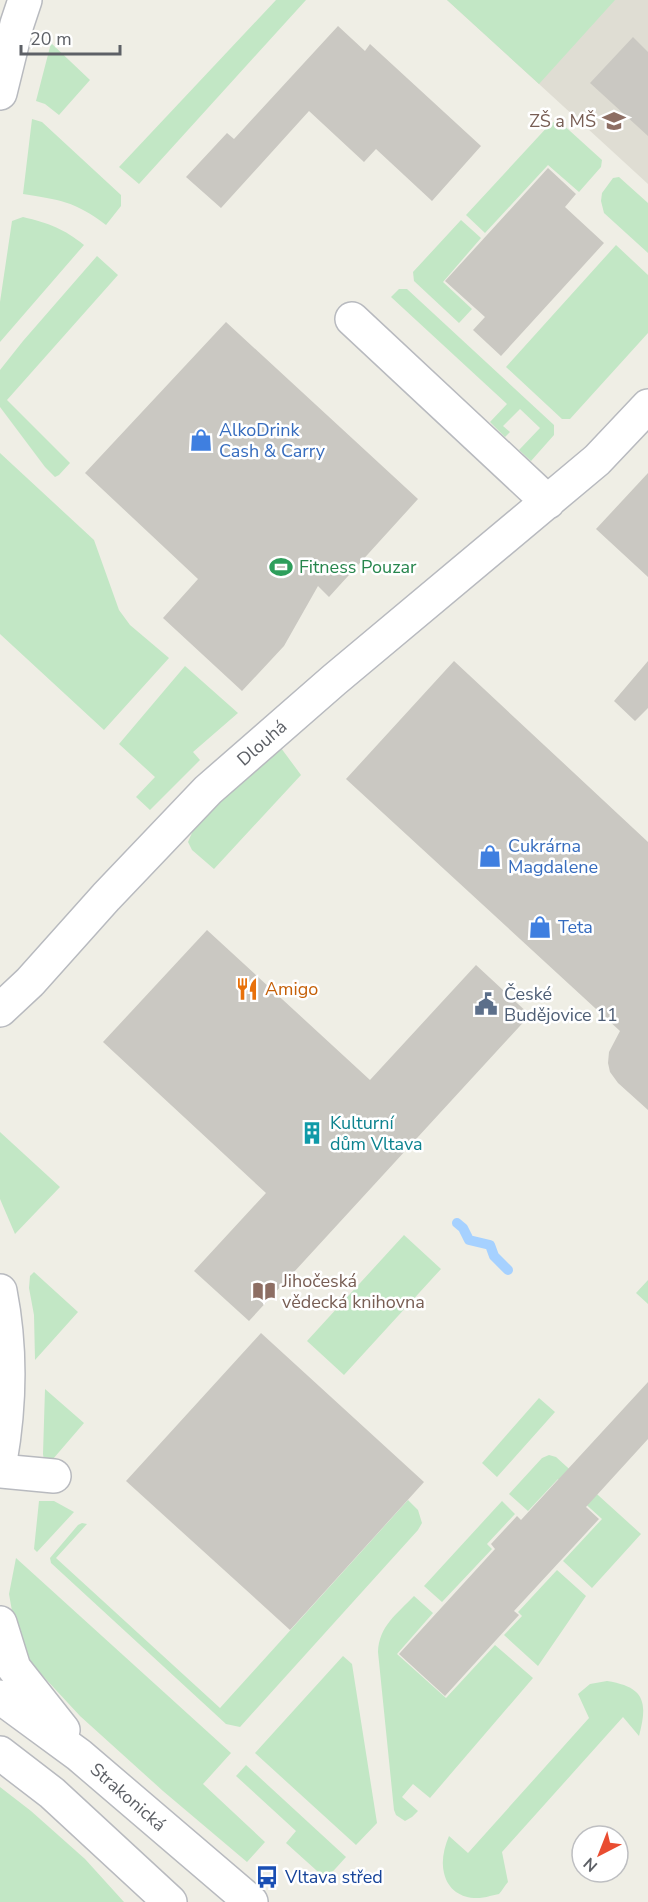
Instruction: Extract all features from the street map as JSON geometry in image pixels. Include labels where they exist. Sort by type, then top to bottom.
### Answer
[{"type":"street","points":[[0,93],[25,0]]},
{"type":"street","points":[[352,320],[548,502]]},
{"type":"street","name":"Dlouhá","points":[[0,1010],[30,981],[208,790],[334,680],[597,460],[648,406]]},
{"type":"street","points":[[0,1291],[6,1322],[9,1376],[0,1462]]},
{"type":"street","points":[[0,1471],[54,1476]]},
{"type":"street","points":[[0,1623],[14,1668],[58,1722],[79,1755]]},
{"type":"street","name":"Strakonická","points":[[0,1697],[79,1755],[251,1902]]},
{"type":"street","points":[[0,1753],[52,1793],[170,1902]]},
{"type":"shaded area","name":"ZŠ a MŠ","points":[[447,0],[648,0],[648,184],[539,84]]},
{"type":"green space","points":[[276,0],[306,0],[139,184],[119,167]]},
{"type":"green space","points":[[447,0],[615,0],[539,84]]},
{"type":"green space","points":[[51,43],[90,80],[59,115],[45,104],[36,101]]},
{"type":"green space","points":[[32,119],[42,122],[121,195],[121,206],[106,225],[76,206],[23,194]]},
{"type":"green space","points":[[559,121],[602,160],[601,167],[579,192],[548,165],[485,233],[466,215],[551,123]]},
{"type":"green space","points":[[619,177],[648,203],[648,253],[604,213],[602,193],[613,178]]},
{"type":"green space","points":[[23,217],[56,227],[84,245],[0,342],[0,302],[12,221]]},
{"type":"green space","points":[[461,220],[481,238],[443,282],[472,309],[459,323],[414,281],[413,272]]},
{"type":"green space","points":[[616,245],[648,275],[648,333],[570,419],[562,419],[506,367]]},
{"type":"green space","points":[[97,256],[118,275],[7,400],[70,463],[55,477],[0,407],[0,370]]},
{"type":"green space","points":[[399,289],[407,289],[554,425],[554,435],[531,461],[519,450],[540,428],[520,409],[503,426],[510,432],[505,437],[490,422],[507,404],[391,297]]},
{"type":"green space","points":[[0,453],[94,540],[119,610],[130,625],[169,658],[104,730],[0,634]]},
{"type":"green space","points":[[185,666],[238,713],[193,752],[200,760],[150,810],[136,797],[155,777],[119,744]]},
{"type":"green space","points":[[281,748],[301,775],[214,869],[192,850],[188,842],[194,828],[209,811]]},
{"type":"green space","points":[[0,1132],[60,1187],[15,1234],[0,1199]]},
{"type":"green space","points":[[404,1235],[441,1269],[344,1375],[307,1341]]},
{"type":"green space","points":[[34,1272],[78,1312],[35,1360],[34,1315],[29,1288],[30,1276]]},
{"type":"green space","points":[[648,1280],[648,1304],[636,1293]]},
{"type":"green space","points":[[45,1389],[84,1423],[53,1459],[44,1460],[43,1454]]},
{"type":"green space","points":[[539,1398],[555,1412],[497,1477],[482,1463]]},
{"type":"green space","points":[[549,1455],[556,1457],[641,1534],[592,1588],[563,1561],[602,1519],[558,1479],[528,1511],[509,1494],[542,1458]]},
{"type":"green space","points":[[408,1500],[418,1510],[422,1523],[418,1530],[240,1727],[226,1724],[51,1563],[50,1558],[78,1525],[87,1524],[56,1558],[220,1708]]},
{"type":"green space","points":[[39,1501],[54,1501],[74,1512],[37,1552],[34,1549]]},
{"type":"green space","points":[[502,1501],[515,1514],[487,1544],[492,1549],[442,1602],[424,1586]]},
{"type":"green space","points":[[16,1558],[231,1753],[203,1784],[265,1842],[247,1862],[163,1791],[80,1716],[30,1662],[15,1628],[9,1594]]},
{"type":"green space","points":[[557,1570],[586,1596],[538,1666],[504,1635],[522,1616],[518,1612]]},
{"type":"green space","points":[[414,1596],[433,1613],[397,1654],[446,1698],[495,1645],[533,1678],[430,1798],[413,1784],[402,1797],[418,1811],[405,1821],[396,1815],[394,1810],[378,1652],[385,1628]]},
{"type":"green space","points":[[343,1656],[352,1664],[377,1823],[356,1845],[255,1753]]},
{"type":"green space","points":[[607,1681],[629,1687],[641,1698],[643,1714],[639,1736],[623,1717],[502,1852],[508,1882],[499,1894],[475,1898],[455,1892],[447,1881],[443,1868],[449,1836],[468,1853],[589,1718],[578,1694],[590,1684]]},
{"type":"green space","points":[[246,1765],[346,1857],[326,1879],[286,1843],[296,1831],[236,1776]]},
{"type":"green space","points":[[0,1787],[85,1859],[124,1902],[0,1902]]},
{"type":"building","points":[[338,26],[365,51],[370,44],[481,146],[432,201],[376,149],[364,162],[309,111],[221,208],[186,177],[227,133],[234,139]]},
{"type":"building","points":[[633,37],[648,52],[648,136],[590,83]]},
{"type":"building","points":[[548,168],[576,194],[565,207],[604,243],[501,356],[473,330],[485,317],[445,281]]},
{"type":"building","points":[[226,322],[418,499],[329,597],[318,586],[284,646],[242,691],[163,618],[198,579],[85,473]]},
{"type":"building","points":[[648,473],[648,577],[596,529]]},
{"type":"building","points":[[454,661],[648,842],[648,1110],[618,1083],[610,1072],[609,1052],[620,1031],[346,779]]},
{"type":"building","points":[[648,661],[648,708],[635,721],[614,701]]},
{"type":"building","name":"Kulturní dům Vltava","points":[[207,930],[370,1080],[476,965],[530,1015],[249,1321],[194,1271],[266,1193],[103,1042]]},
{"type":"building","points":[[261,1333],[424,1482],[290,1630],[126,1481]]},
{"type":"building","points":[[648,1382],[648,1439],[586,1507],[599,1519],[514,1611],[519,1615],[445,1696],[399,1654],[495,1549],[491,1544],[517,1516],[521,1520]]},
{"type":"waterway","points":[[457,1223],[463,1228],[469,1240],[490,1245],[494,1256],[508,1270]]},
{"type":"place","name":"ZŠ a MŠ","points":[[614,121]]},
{"type":"place","name":"AlkoDrink Cash & Carry","points":[[201,440]]},
{"type":"place","name":"Fitness Pouzar","points":[[281,567]]},
{"type":"place","name":"Cukrárna Magdalene","points":[[490,856]]},
{"type":"place","name":"Teta","points":[[540,927]]},
{"type":"place","name":"Amigo","points":[[247,989]]},
{"type":"place","name":"České Budějovice 11","points":[[486,1004]]},
{"type":"place","name":"Kulturní dům Vltava","points":[[312,1133]]},
{"type":"place","name":"Jihočeská vědecká knihovna","points":[[264,1291]]},
{"type":"place","name":"Vltava střed","points":[[267,1877]]}]
